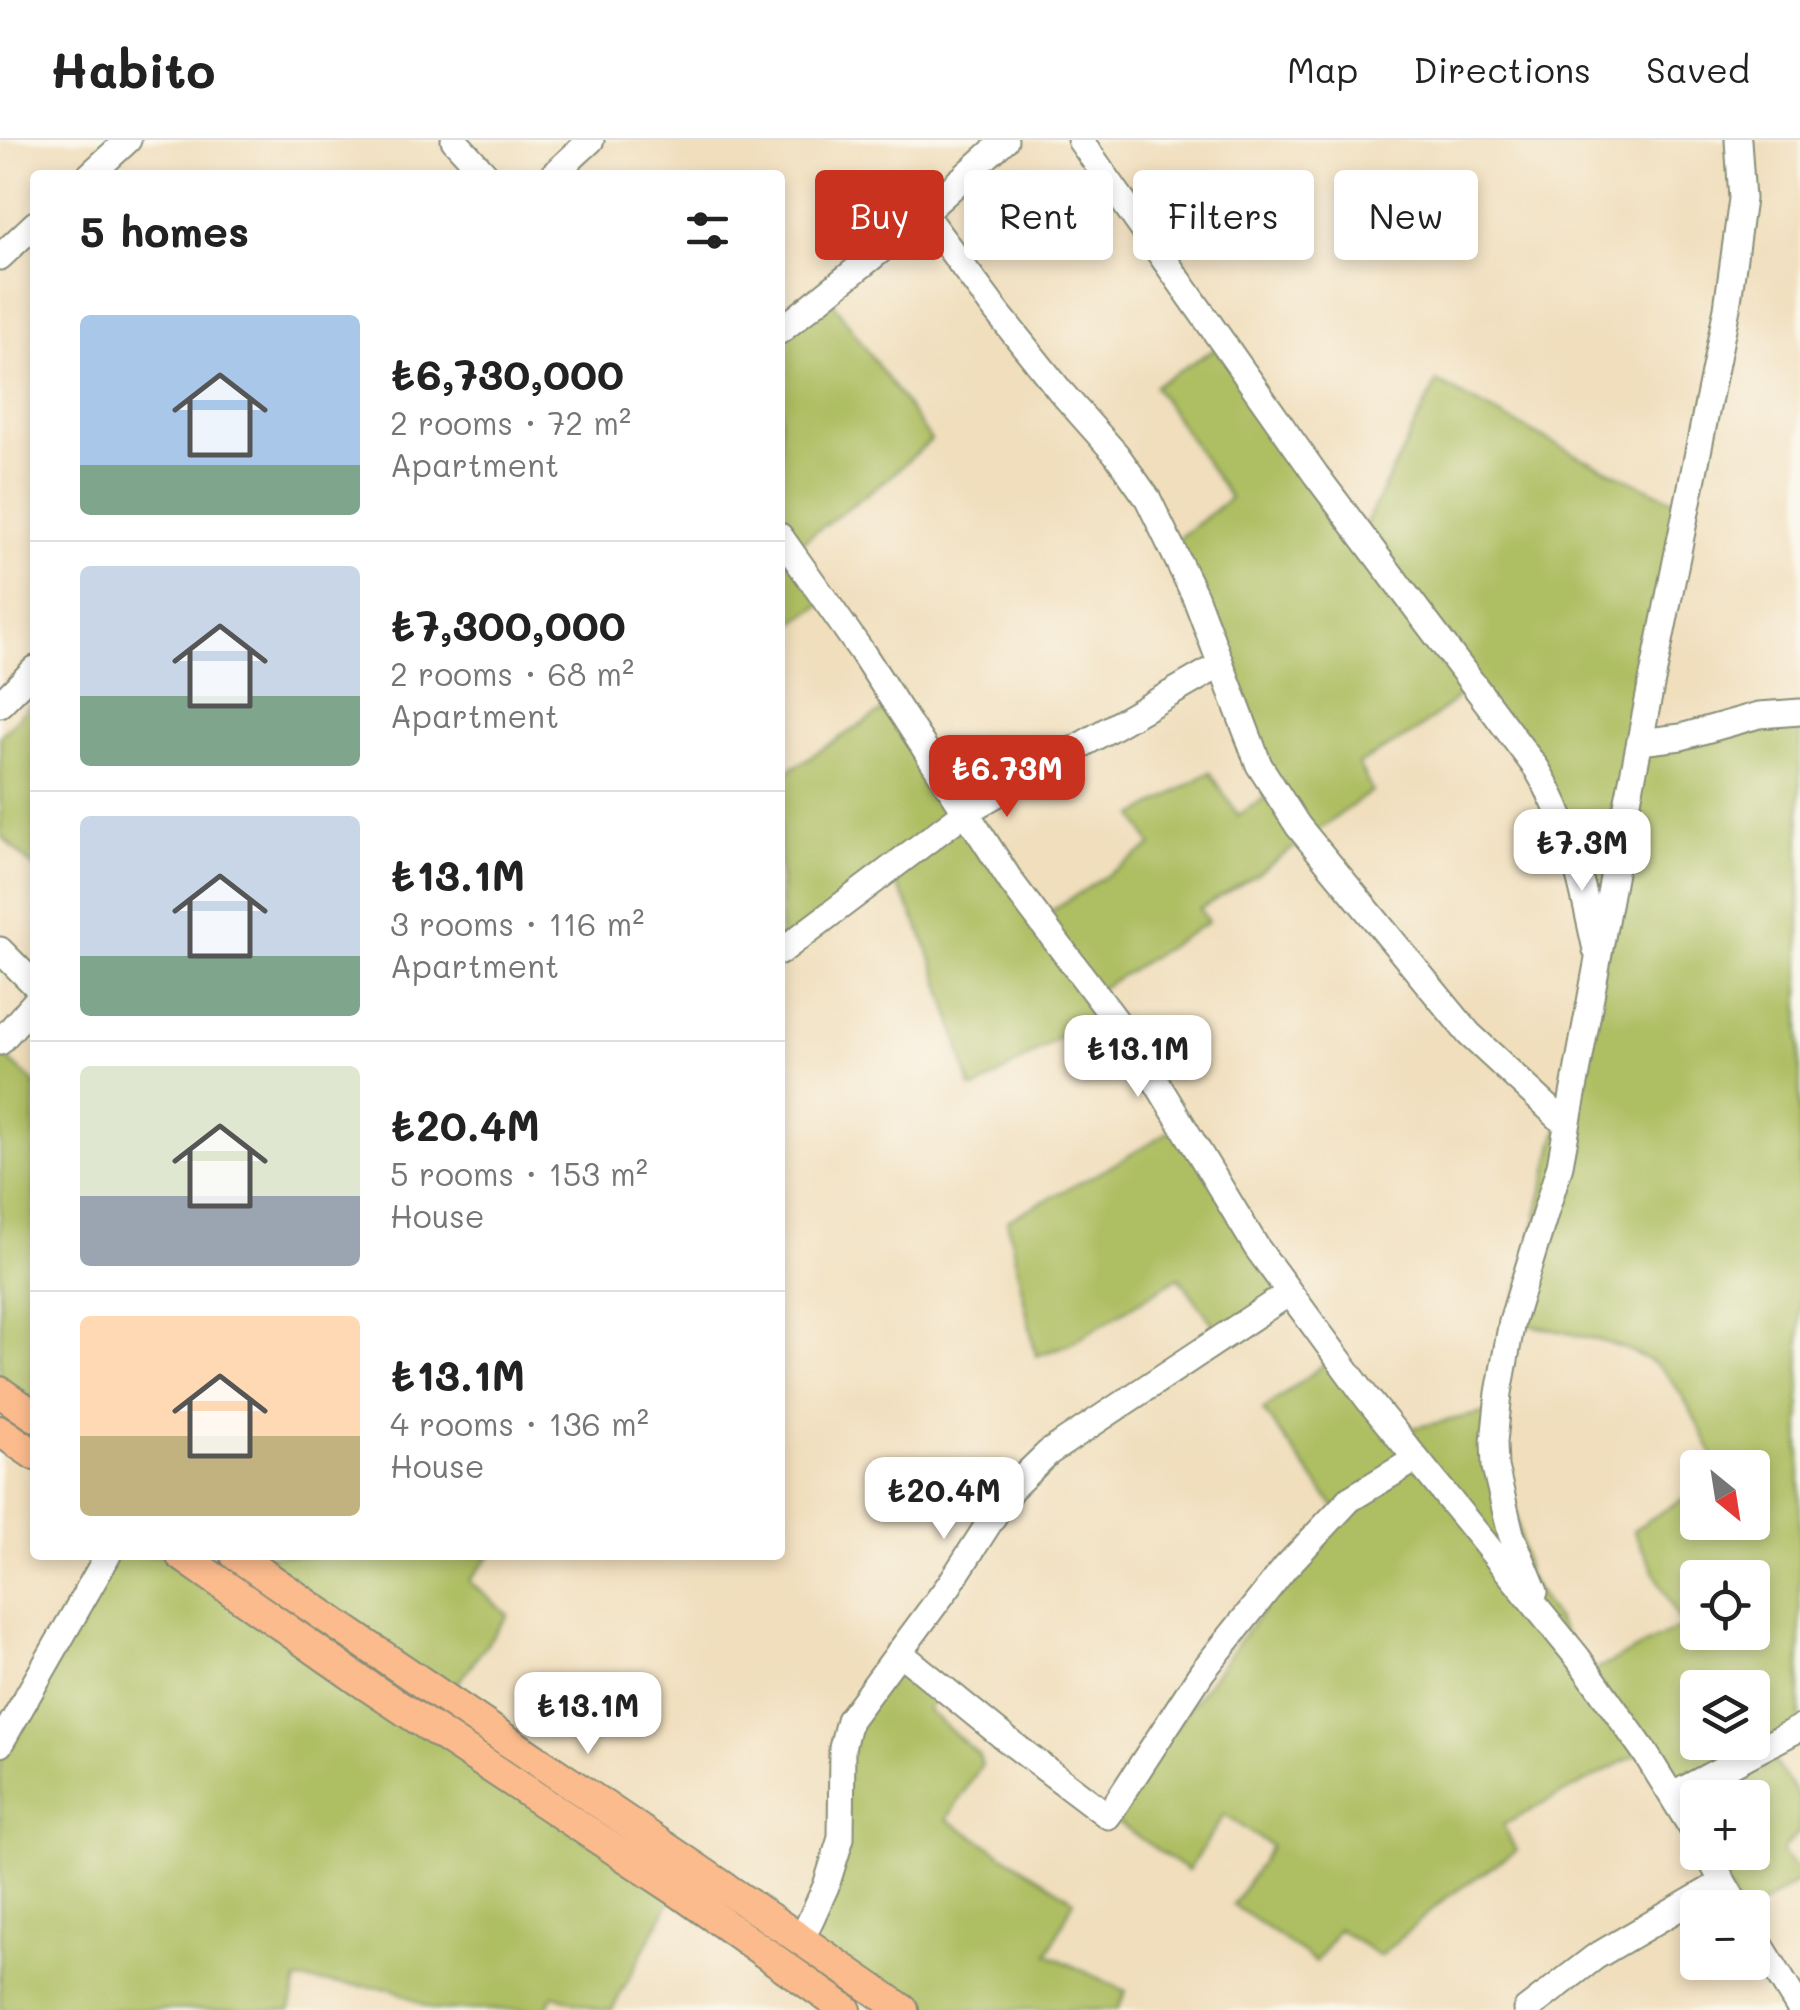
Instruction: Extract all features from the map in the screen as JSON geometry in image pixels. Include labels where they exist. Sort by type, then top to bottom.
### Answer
[{"type":"main road","points":[[0,1392],[30,1413]]},
{"type":"main road","points":[[0,1431],[30,1452]]},
{"type":"main road","points":[[188,1560],[373,1690],[676,1890],[846,2010]]},
{"type":"main road","points":[[243,1560],[903,2010]]},
{"type":"street","points":[[95,170],[128,140]]},
{"type":"street","points":[[454,140],[481,170]]},
{"type":"street","points":[[558,170],[591,140]]},
{"type":"street","points":[[944,196],[1006,140]]},
{"type":"street","points":[[1080,140],[1316,475],[1537,768],[1570,837],[1598,960]]},
{"type":"street","points":[[1550,1622],[1511,1534],[1495,1467],[1494,1442],[1512,1321],[1548,1210],[1567,1125],[1727,308],[1740,228],[1738,140]]},
{"type":"street","points":[[1740,170],[1754,140]]},
{"type":"street","points":[[0,257],[30,229]]},
{"type":"street","points":[[944,240],[1148,499],[1195,596],[1259,765],[1316,850],[1468,1034],[1567,1125]]},
{"type":"street","points":[[785,327],[867,260]]},
{"type":"street","points":[[785,543],[845,626],[964,814],[1161,1085],[1229,1204],[1288,1292],[1416,1459],[1550,1622],[1612,1705],[1680,1808]]},
{"type":"street","points":[[785,948],[964,814],[1220,666]]},
{"type":"street","points":[[0,704],[30,674]]},
{"type":"street","points":[[1640,742],[1681,737],[1759,716],[1800,712]]},
{"type":"street","points":[[0,950],[30,979]]},
{"type":"street","points":[[0,1042],[30,1008]]},
{"type":"street","points":[[802,1939],[826,1886],[841,1838],[842,1748],[849,1720],[950,1584],[1011,1489],[1031,1467],[1288,1292]]},
{"type":"street","points":[[899,1652],[1108,1816],[1202,1672],[1284,1568],[1350,1499],[1416,1459]]},
{"type":"street","points":[[0,1744],[105,1560]]},
{"type":"street","points":[[1672,1795],[1800,1728]]},
{"type":"street","points":[[1716,1870],[1728,1890]]},
{"type":"street","points":[[1526,2010],[1595,1957],[1723,1882]]},
{"type":"street","points":[[1770,1960],[1800,2009]]},
{"type":"green space","points":[[827,294],[931,440],[891,476],[791,550],[828,600],[785,629],[785,327]]},
{"type":"green space","points":[[1223,344],[1361,533],[1437,382],[1578,456],[1687,506],[1640,741],[1795,711],[1800,732],[1800,1728],[1770,1745],[1770,1670],[1680,1670],[1680,1760],[1770,1760],[1770,1756],[1800,1798],[1800,1831],[1782,1850],[1800,1871],[1800,1880],[1770,1899],[1770,1890],[1728,1890],[1716,1870],[1770,1870],[1770,1780],[1680,1780],[1680,1810],[1644,1751],[1503,1825],[1516,1851],[1443,1900],[1380,1956],[1338,1929],[1316,1962],[1233,1905],[1271,1846],[1224,1815],[1188,1871],[1108,1816],[1337,1511],[1263,1410],[1335,1356],[1394,1432],[1497,1410],[1527,1575],[1590,1673],[1680,1627],[1680,1650],[1770,1650],[1770,1560],[1680,1560],[1680,1622],[1633,1530],[1680,1501],[1680,1540],[1770,1540],[1770,1450],[1710,1450],[1674,1383],[1651,1362],[1615,1345],[1512,1321],[1598,959],[1570,837],[1471,686],[1417,731],[1358,764],[1372,791],[1259,873],[1200,909],[1208,922],[1095,992],[1107,1008],[976,1089],[971,1088],[927,948],[887,870],[785,948],[785,773],[895,703],[1039,919],[1152,846],[1135,816],[1210,772],[1238,815],[1274,792],[1171,544],[1230,498],[1154,386]]},
{"type":"green space","points":[[30,705],[30,864],[0,835],[0,736]]},
{"type":"green space","points":[[0,1052],[30,1079],[30,1413],[0,1392]]},
{"type":"green space","points":[[1183,1123],[1289,1293],[1223,1338],[1179,1277],[1070,1344],[1036,1356],[1007,1220],[1108,1168]]},
{"type":"green space","points":[[105,1560],[188,1560],[676,1890],[612,2010],[598,2010],[554,1995],[546,2010],[433,2010],[393,1989],[297,1980],[290,2010],[0,2010],[0,1744]]},
{"type":"green space","points":[[244,1560],[487,1560],[469,1581],[508,1615],[446,1699]]},
{"type":"green space","points":[[899,1652],[943,1688],[927,1710],[978,1754],[982,1764],[947,1819],[1074,1900],[1048,1954],[1126,1991],[1117,2010],[903,2010],[802,1939],[826,1886],[842,1748]]}]
